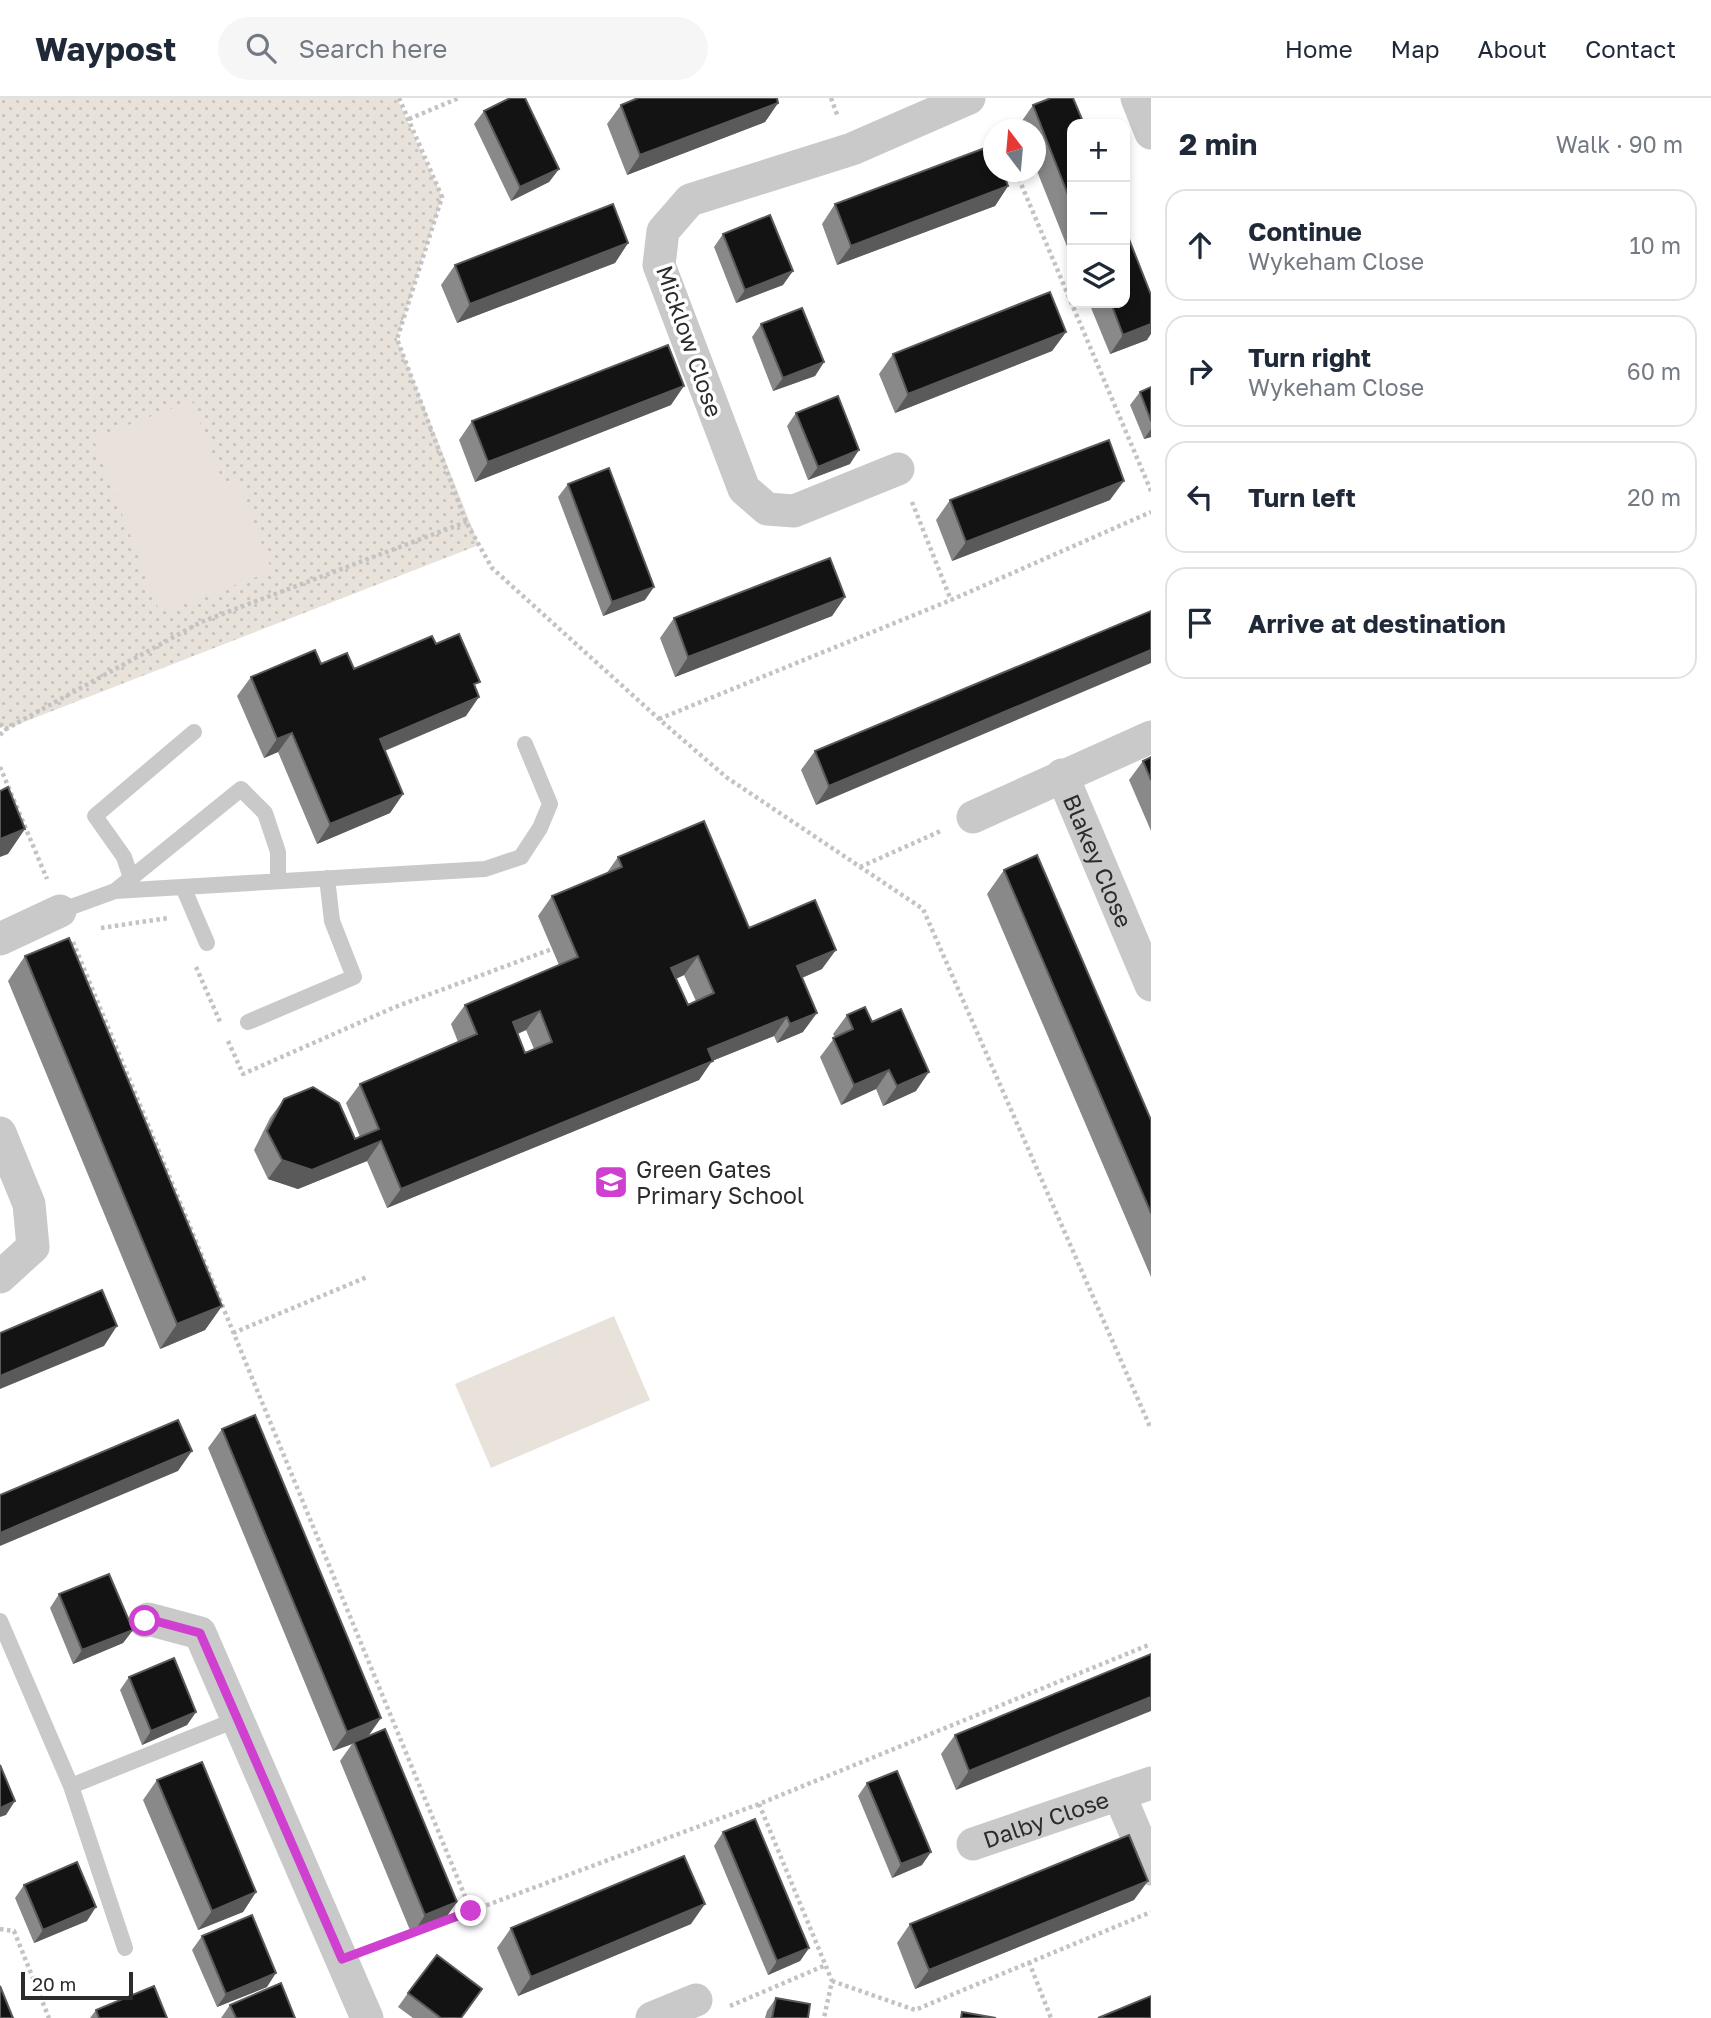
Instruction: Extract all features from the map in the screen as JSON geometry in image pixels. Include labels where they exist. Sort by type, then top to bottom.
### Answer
[{"type":"street","name":"Micklow Close","points":[[898,469],[794,511],[767,509],[744,489],[659,265],[663,231],[690,200],[852,149],[969,98]]},
{"type":"street","points":[[1137,98],[1151,134]]},
{"type":"street","name":"Blakey Close","points":[[973,817],[1151,737]]},
{"type":"street","name":"Blakey Close","points":[[1062,775],[1151,985]]},
{"type":"street","points":[[0,939],[60,912]]},
{"type":"street","points":[[0,1133],[29,1204],[33,1247],[0,1277]]},
{"type":"street","points":[[145,1621],[148,1619],[200,1633],[367,2018]]},
{"type":"street","name":"Dalby Close","points":[[972,1844],[1151,1783]]},
{"type":"street","name":"Dalby Close","points":[[1119,1794],[1151,1869]]},
{"type":"street","points":[[652,2018],[696,2000]]},
{"type":"lane","points":[[131,878],[124,857],[95,816],[194,732]]},
{"type":"lane","points":[[60,912],[115,891],[485,869],[522,857],[540,828],[550,804],[526,744]]},
{"type":"lane","points":[[115,891],[241,789],[265,813],[278,852],[278,881]]},
{"type":"lane","points":[[248,1022],[354,977],[332,921],[327,878]]},
{"type":"lane","points":[[183,887],[207,943]]},
{"type":"lane","points":[[0,1621],[71,1786],[125,1948]]},
{"type":"lane","points":[[71,1786],[238,1719]]},
{"type":"path","points":[[399,98],[442,197],[397,339],[466,522],[492,568],[726,777],[923,909],[1151,1429]]},
{"type":"path","points":[[409,119],[459,98]]},
{"type":"path","points":[[1020,182],[1151,491]]},
{"type":"path","points":[[898,469],[951,600]]},
{"type":"path","points":[[659,719],[951,600],[1151,512]]},
{"type":"path","points":[[0,735],[6,729],[201,622],[466,522]]},
{"type":"path","points":[[0,724],[6,729]]},
{"type":"path","points":[[0,767],[471,1911]]},
{"type":"path","points":[[860,867],[973,817]]},
{"type":"path","points":[[233,1332],[367,1277]]},
{"type":"path","points":[[432,1925],[759,1804],[1151,1644]]},
{"type":"path","points":[[759,1804],[832,1981],[824,2018]]},
{"type":"path","points":[[832,1981],[915,2010],[1151,1912]]},
{"type":"path","points":[[0,1929],[14,1931],[48,2018]]},
{"type":"path","points":[[342,1959],[419,1930]]},
{"type":"path","points":[[1028,1962],[1051,2018]]},
{"type":"path","points":[[696,2000],[727,2008],[826,1965]]},
{"type":"shaded area","points":[[0,98],[397,98],[442,197],[397,339],[479,545],[6,729],[0,724]]},
{"type":"shaded area","points":[[192,401],[224,485],[238,480],[272,571],[160,613],[93,438]]},
{"type":"shaded area","points":[[614,1316],[650,1400],[491,1468],[455,1384]]},
{"type":"building","points":[[510,98],[525,98],[559,169],[520,187],[484,111]]},
{"type":"building","points":[[638,98],[777,98],[778,103],[640,155],[621,105]]},
{"type":"building","points":[[1051,98],[1073,98],[1082,119],[1067,119],[1067,192],[1046,138],[1046,119],[1038,119],[1033,105]]},
{"type":"building","points":[[983,149],[983,182],[1007,182],[1008,186],[851,246],[835,204]]},
{"type":"building","points":[[613,204],[628,243],[470,304],[455,265]]},
{"type":"building","points":[[770,215],[793,271],[745,290],[723,234]]},
{"type":"building","points":[[1130,242],[1151,295],[1151,324],[1123,335],[1113,308],[1130,308]]},
{"type":"building","points":[[1050,292],[1066,332],[908,394],[893,354]]},
{"type":"building","points":[[802,308],[824,362],[783,378],[761,324]]},
{"type":"building","points":[[668,345],[684,386],[488,462],[472,421]]},
{"type":"building","points":[[1151,387],[1151,421],[1140,392]]},
{"type":"building","points":[[838,396],[859,450],[818,467],[796,413]]},
{"type":"building","points":[[1109,440],[1124,481],[966,542],[950,500]]},
{"type":"building","points":[[609,468],[654,587],[612,602],[568,484]]},
{"type":"building","points":[[830,558],[845,597],[688,657],[674,618]]},
{"type":"building","points":[[1151,611],[1151,650],[829,786],[815,751]]},
{"type":"building","points":[[459,634],[480,682],[474,684],[479,697],[380,739],[403,794],[330,824],[292,733],[277,739],[251,677],[315,650],[321,664],[347,653],[354,669],[432,636],[436,644]]},
{"type":"building","points":[[1151,757],[1151,780],[1143,761]]},
{"type":"building","points":[[8,787],[25,829],[0,839],[0,791]]},
{"type":"building","points":[[704,821],[749,928],[815,900],[836,950],[797,966],[817,1013],[790,1024],[787,1017],[708,1049],[713,1061],[401,1189],[381,1141],[312,1170],[282,1160],[267,1131],[284,1099],[313,1087],[339,1103],[355,1139],[379,1129],[360,1084],[477,1034],[465,1005],[578,957],[552,896],[622,867],[618,857]],"holes":[[[698,956],[714,993],[688,1005],[671,968]],[[540,1011],[552,1042],[525,1053],[513,1022]]]},
{"type":"building","points":[[1037,855],[1151,1120],[1151,1213],[1004,870]]},
{"type":"building","points":[[69,938],[222,1306],[177,1324],[25,956]]},
{"type":"building","points":[[865,1007],[872,1022],[901,1009],[929,1072],[897,1086],[889,1070],[854,1085],[833,1038],[853,1029],[847,1015]]},
{"type":"building","points":[[102,1290],[117,1326],[0,1376],[0,1333]]},
{"type":"building","points":[[255,1415],[381,1718],[347,1732],[222,1429]]},
{"type":"building","points":[[178,1420],[192,1451],[0,1533],[0,1495]]},
{"type":"building","points":[[109,1574],[133,1630],[82,1650],[59,1594]]},
{"type":"building","points":[[1151,1654],[1151,1697],[969,1771],[955,1735]]},
{"type":"building","points":[[174,1658],[196,1712],[151,1731],[129,1677]]},
{"type":"building","points":[[385,1729],[457,1902],[425,1915],[354,1742]]},
{"type":"building","points":[[202,1762],[256,1892],[212,1911],[157,1780]]},
{"type":"building","points":[[0,1765],[15,1801],[0,1808]]},
{"type":"building","points":[[897,1771],[931,1852],[901,1864],[867,1783]]},
{"type":"building","points":[[755,1819],[809,1948],[777,1961],[723,1832]]},
{"type":"building","points":[[1129,1835],[1148,1881],[929,1970],[910,1924]]},
{"type":"building","points":[[684,1856],[705,1904],[531,1977],[511,1928]]},
{"type":"building","points":[[77,1862],[96,1907],[43,1930],[24,1885]]},
{"type":"building","points":[[252,1915],[276,1973],[226,1994],[202,1936]]},
{"type":"building","points":[[437,1955],[482,1989],[461,2018],[441,2018],[408,1993]]},
{"type":"building","points":[[281,1983],[295,2018],[236,2018],[230,2005]]},
{"type":"building","points":[[0,1986],[13,2018],[0,2018]]},
{"type":"building","points":[[154,1986],[167,2018],[99,2018],[96,2010]]},
{"type":"building","points":[[1151,1996],[1151,2018],[1098,2018]]},
{"type":"building","points":[[776,1998],[810,2004],[808,2018],[772,2018]]},
{"type":"building","points":[[962,2012],[996,2018],[961,2018]]},
{"type":"place","name":"Green Gates Primary School","points":[[611,1182]]},
{"type":"route","points":[[145,1621],[148,1619],[200,1633],[342,1959],[471,1911]]}]
